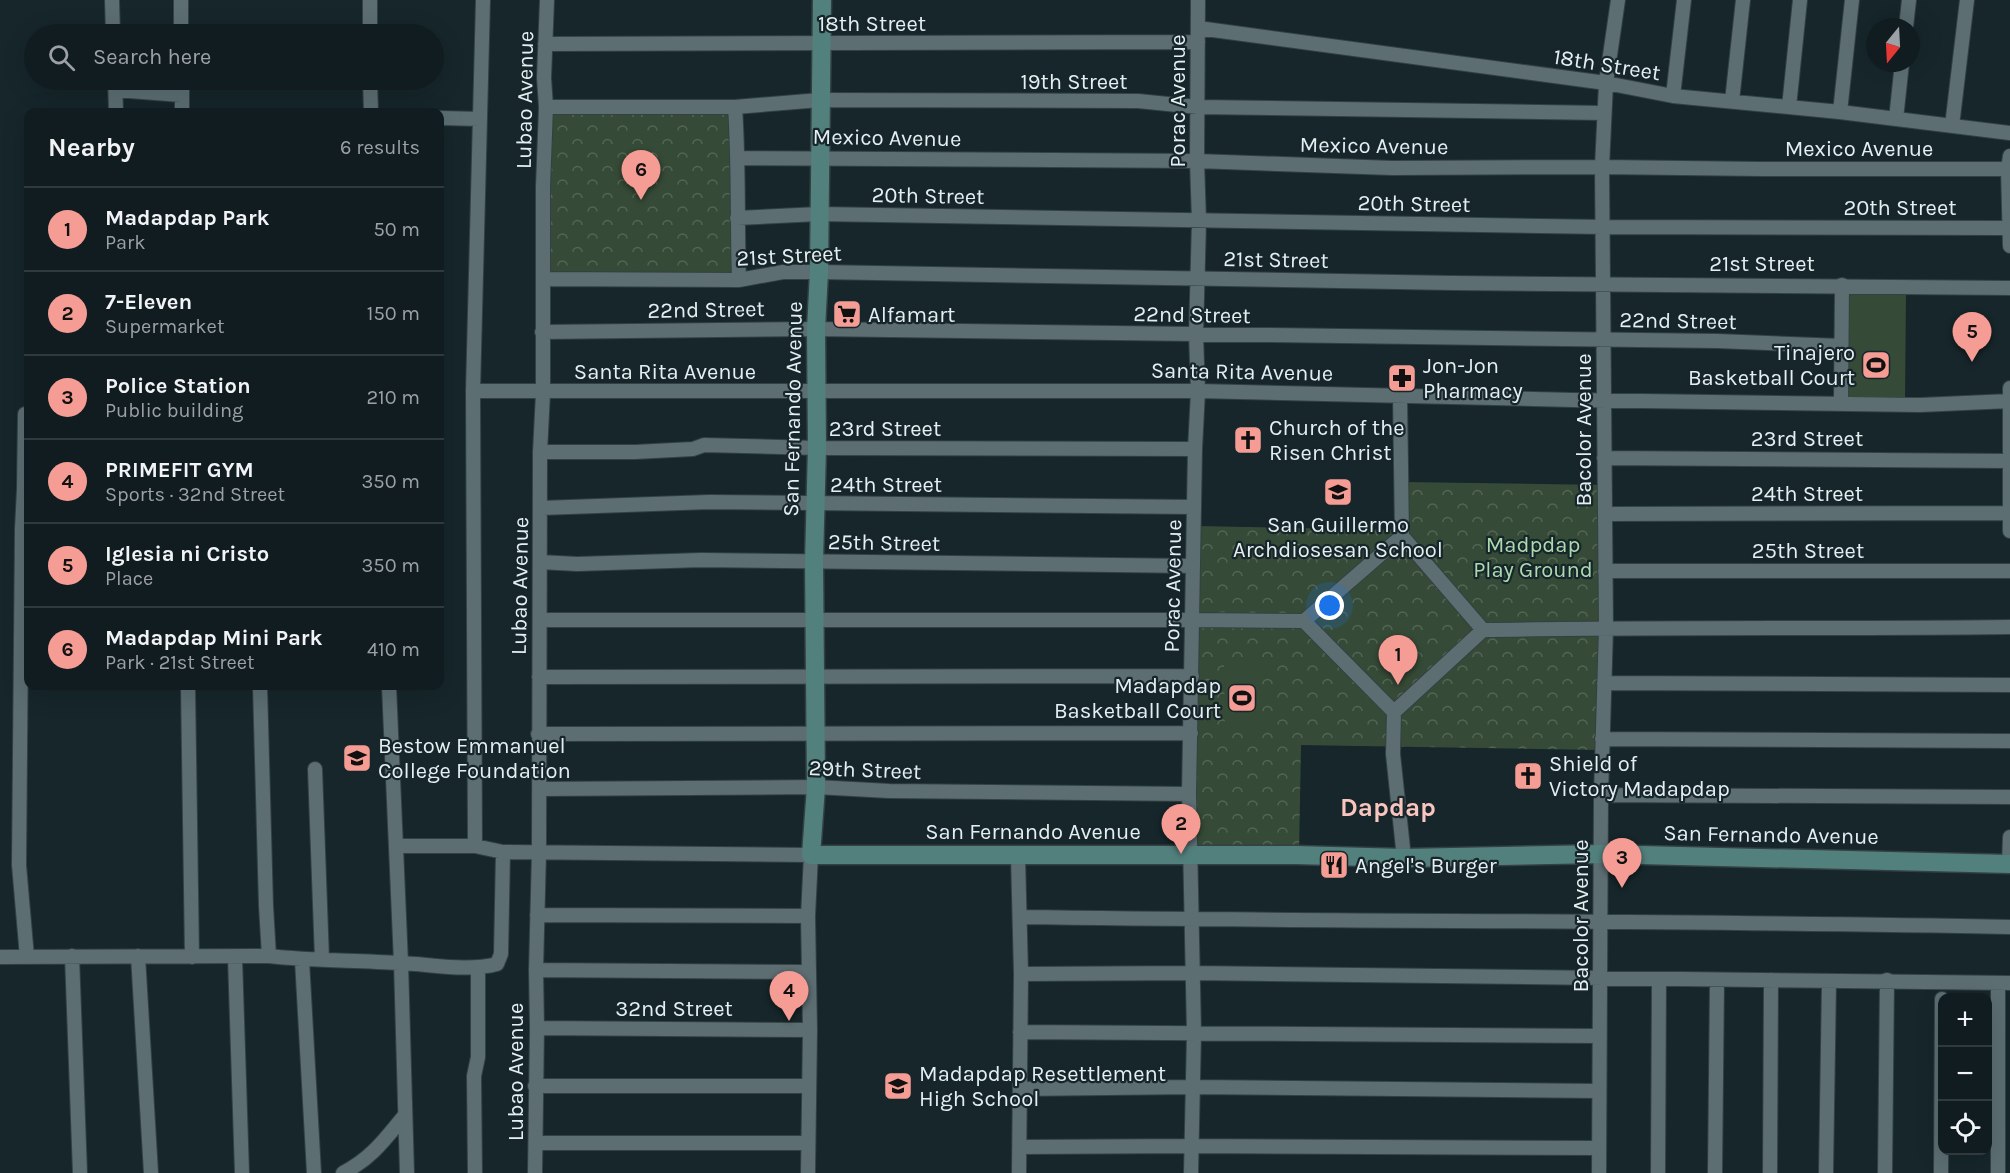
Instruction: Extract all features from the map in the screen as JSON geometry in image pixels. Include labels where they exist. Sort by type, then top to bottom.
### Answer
[{"type":"main road","name":"San Fernando Avenue","points":[[822,0],[814,562],[816,787],[811,855],[1296,855],[1404,858],[1600,854],[2010,864]]},
{"type":"street","points":[[112,0],[113,24]]},
{"type":"street","points":[[181,0],[181,24]]},
{"type":"street","points":[[370,0],[370,24]]},
{"type":"street","points":[[475,846],[473,392],[483,0]]},
{"type":"street","name":"Lubao Avenue","points":[[535,1173],[539,852],[538,677],[541,620],[540,452],[543,393],[543,187],[546,107],[544,78],[547,0]]},
{"type":"street","name":"Porac Avenue","points":[[1191,1173],[1194,1033],[1189,794],[1192,566],[1198,391],[1196,335],[1199,221],[1198,0]]},
{"type":"street","name":"Bacolor Avenue","points":[[1599,1173],[1600,854],[1606,628],[1602,167],[1603,113],[1618,0]]},
{"type":"street","points":[[1672,96],[1684,0]]},
{"type":"street","points":[[1732,101],[1743,0]]},
{"type":"street","points":[[1789,107],[1800,0]]},
{"type":"street","points":[[1840,112],[1852,0]]},
{"type":"street","points":[[1907,18],[1909,0]]},
{"type":"street","points":[[1952,126],[1967,0]]},
{"type":"street","name":"18th Street","points":[[545,44],[822,44],[1198,35],[1606,83],[1672,96],[1840,112],[2010,133]]},
{"type":"street","points":[[1896,119],[1901,72]]},
{"type":"street","points":[[115,90],[116,108]]},
{"type":"street","points":[[148,90],[181,95]]},
{"type":"street","points":[[181,90],[182,108]]},
{"type":"street","points":[[370,90],[371,108]]},
{"type":"street","name":"19th Street","points":[[546,107],[735,107],[820,100],[1138,101],[1198,106],[1603,113]]},
{"type":"street","points":[[735,107],[738,158],[739,280]]},
{"type":"street","points":[[444,118],[480,119]]},
{"type":"street","name":"Mexico Avenue","points":[[738,158],[1197,161],[1392,168],[1602,167],[1761,170],[2009,162]]},
{"type":"street","points":[[2009,162],[2010,246]]},
{"type":"street","name":"20th Street","points":[[737,218],[819,214],[1603,227],[2009,228]]},
{"type":"street","name":"21st Street","points":[[543,279],[739,280],[783,272],[819,272],[1453,283],[2010,288]]},
{"type":"street","points":[[1841,403],[1842,285]]},
{"type":"street","name":"22nd Street","points":[[542,332],[816,329],[1604,339],[1842,346]]},
{"type":"street","points":[[2010,388],[2010,531]]},
{"type":"street","name":"Santa Rita Avenue","points":[[473,392],[1198,391],[1603,401],[1920,405],[2010,401]]},
{"type":"street","points":[[1400,396],[1402,536],[1483,630]]},
{"type":"street","name":"23rd Street","points":[[540,452],[635,452],[693,449],[704,445],[817,448],[1195,449]]},
{"type":"street","name":"23rd Street","points":[[1604,458],[2009,460]]},
{"type":"street","points":[[24,489],[19,864],[27,957]]},
{"type":"street","name":"24th Street","points":[[541,508],[709,502],[1194,507]]},
{"type":"street","name":"24th Street","points":[[1605,514],[2009,513]]},
{"type":"street","points":[[541,620],[1305,621],[1402,536]]},
{"type":"street","name":"25th Street","points":[[540,562],[577,564],[701,560],[1192,566]]},
{"type":"street","name":"25th Street","points":[[1605,571],[2010,571]]},
{"type":"street","points":[[1305,621],[1394,712],[1393,754],[1404,858]]},
{"type":"street","points":[[1394,712],[1483,630],[1606,628],[1821,630],[2010,627]]},
{"type":"street","points":[[538,677],[1192,676]]},
{"type":"street","points":[[1604,683],[2010,685]]},
{"type":"street","points":[[188,690],[192,957]]},
{"type":"street","points":[[260,690],[269,956]]},
{"type":"street","points":[[388,690],[401,963],[406,1173]]},
{"type":"street","points":[[538,734],[1191,733]]},
{"type":"street","points":[[1602,739],[2010,741]]},
{"type":"street","points":[[315,769],[322,959]]},
{"type":"street","name":"29th Street","points":[[539,789],[816,787],[889,791],[1189,794]]},
{"type":"street","points":[[1601,795],[2010,797]]},
{"type":"street","points":[[2010,837],[2010,864]]},
{"type":"street","name":"San Fernando Avenue","points":[[396,846],[475,846],[503,852],[811,855],[808,916],[810,1030],[808,1173]]},
{"type":"street","points":[[0,957],[236,958],[269,956],[302,960],[478,967],[497,964],[501,954],[503,852]]},
{"type":"street","points":[[1018,856],[1021,917],[1019,1173]]},
{"type":"street","points":[[537,915],[808,916]]},
{"type":"street","points":[[1021,917],[1193,920],[1795,922],[2010,927]]},
{"type":"street","points":[[72,956],[80,1173]]},
{"type":"street","points":[[138,956],[151,1173]]},
{"type":"street","points":[[236,958],[242,1173]]},
{"type":"street","points":[[302,960],[314,1173]]},
{"type":"street","points":[[475,1173],[474,1076],[478,1057],[478,967]]},
{"type":"street","points":[[536,970],[809,972]]},
{"type":"street","points":[[1021,974],[1193,973],[2004,983],[1998,1173]]},
{"type":"street","points":[[1658,1173],[1659,979]]},
{"type":"street","points":[[1715,1173],[1717,980]]},
{"type":"street","points":[[1770,1173],[1771,980]]},
{"type":"street","points":[[1885,1173],[1887,980]]},
{"type":"street","points":[[1942,993],[1943,981]]},
{"type":"street","points":[[1826,1173],[1829,982]]},
{"type":"street","name":"32nd Street","points":[[537,1028],[810,1030]]},
{"type":"street","points":[[1020,1032],[1599,1036]]},
{"type":"street","points":[[1941,1173],[1942,1047]]},
{"type":"street","points":[[535,1086],[808,1086]]},
{"type":"street","points":[[1020,1089],[1193,1087],[1598,1091]]},
{"type":"street","points":[[343,1173],[376,1151],[405,1114]]},
{"type":"street","points":[[536,1143],[808,1143]]},
{"type":"street","points":[[1020,1147],[1599,1148]]},
{"type":"green space","points":[[546,107],[735,107],[739,280],[543,279]]},
{"type":"green space","name":"Tinajero Basketball Court","points":[[1846,289],[1906,290],[1905,401],[1846,401]]},
{"type":"green space","name":"Madpdap Play Ground","points":[[1402,482],[1605,485],[1602,750],[1301,745],[1299,854],[1192,852],[1196,526],[1401,530]]},
{"type":"green space","name":"Madapdap Basketball Court","points":[[1224,665],[1260,665],[1261,731],[1225,731]]},
{"type":"place","name":"Madapdap Mini Park","points":[[641,200]]},
{"type":"place","name":"Alfamart","points":[[847,314]]},
{"type":"place","name":"Iglesia ni Cristo","points":[[1972,362]]},
{"type":"place","name":"Tinajero Basketball Court","points":[[1876,365]]},
{"type":"place","name":"Jon-Jon Pharmacy","points":[[1402,378]]},
{"type":"place","name":"Church of the Risen Christ","points":[[1248,440]]},
{"type":"place","name":"San Guillermo Archdiosesan School","points":[[1338,492]]},
{"type":"place","name":"Madapdap Park","points":[[1398,685]]},
{"type":"place","name":"Madapdap Basketball Court","points":[[1242,698]]},
{"type":"place","name":"Bestow Emmanuel College Foundation","points":[[357,758]]},
{"type":"place","name":"Shield of Victory Madapdap","points":[[1528,776]]},
{"type":"place","name":"7-Eleven","points":[[1181,854]]},
{"type":"place","name":"Angel's Burger","points":[[1334,865]]},
{"type":"place","name":"Police Station","points":[[1622,888]]},
{"type":"place","name":"PRIMEFIT GYM","points":[[789,1021]]},
{"type":"place","name":"Madapdap Resettlement High School","points":[[898,1086]]},
{"type":"district","name":"Dapdap","points":[[1388,807]]}]
